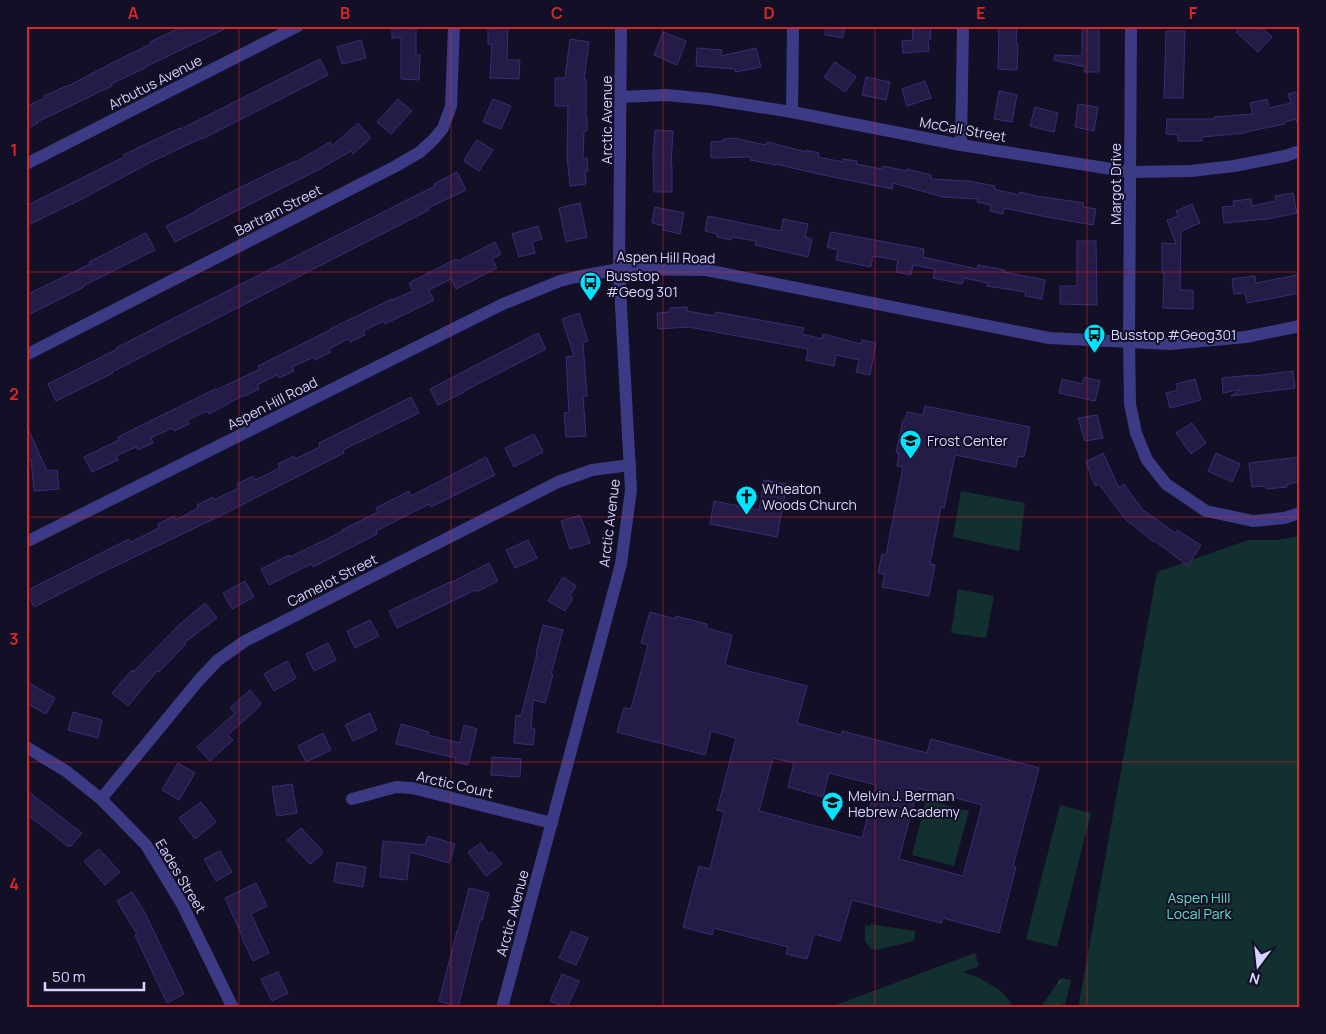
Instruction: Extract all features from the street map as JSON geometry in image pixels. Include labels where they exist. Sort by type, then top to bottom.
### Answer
[{"type":"street","name":"Arbutus Avenue","points":[[26,164],[298,26]]},
{"type":"street","name":"Bartram Street","points":[[26,355],[420,152],[443,128],[451,106],[454,26]]},
{"type":"street","name":"Arctic Avenue","points":[[502,1008],[621,564],[631,490],[619,269],[621,26]]},
{"type":"street","points":[[792,112],[793,26]]},
{"type":"street","points":[[961,145],[963,26]]},
{"type":"street","name":"Margot Drive","points":[[1131,26],[1129,342],[1130,404],[1136,432],[1147,460],[1166,484],[1206,511],[1253,521],[1284,518],[1300,513]]},
{"type":"street","name":"McCall Street","points":[[621,97],[674,96],[709,99],[792,112],[961,145],[1130,172],[1191,171],[1234,166],[1285,156],[1300,151]]},
{"type":"street","name":"Aspen Hill Road","points":[[26,542],[503,304],[576,277],[619,269],[706,270],[1049,338],[1170,344],[1246,337],[1300,326]]},
{"type":"street","name":"Camelot Street","points":[[101,799],[199,680],[218,660],[245,641],[558,482],[592,470],[630,465]]},
{"type":"street","name":"Eades Street","points":[[26,747],[66,771],[101,799],[146,845],[182,904],[233,1008]]},
{"type":"street","name":"Arctic Court","points":[[352,800],[396,787],[412,788],[552,823]]},
{"type":"green space","points":[[961,491],[1025,503],[1019,551],[953,537]]},
{"type":"green space","name":"Aspen Hill Local Park","points":[[1300,536],[1300,1008],[1078,1008],[1157,572],[1248,540],[1277,540]]},
{"type":"green space","points":[[958,589],[994,596],[986,638],[951,633]]},
{"type":"green space","points":[[926,800],[969,811],[954,866],[912,855]]},
{"type":"green space","points":[[1060,805],[1091,813],[1057,947],[1026,939]]},
{"type":"green space","points":[[870,924],[915,931],[915,939],[877,950],[871,949],[865,941],[865,925],[869,926]]},
{"type":"green space","points":[[975,953],[979,966],[963,972],[980,978],[1002,992],[1015,1008],[828,1008]]},
{"type":"green space","points":[[1061,978],[1071,980],[1064,1008],[1040,1008]]},
{"type":"building","points":[[184,26],[231,26],[111,84],[112,86],[26,129],[26,98],[29,105],[45,98],[44,96],[66,87]]},
{"type":"building","points":[[392,26],[416,26],[416,55],[420,55],[419,80],[401,79],[401,38],[392,38]]},
{"type":"building","points":[[488,26],[508,26],[507,60],[520,60],[519,79],[490,78],[492,44],[488,44]]},
{"type":"building","points":[[826,26],[845,26],[843,38],[825,35]]},
{"type":"building","points":[[912,26],[930,26],[931,39],[928,39],[929,51],[903,53],[902,41],[913,40]]},
{"type":"building","points":[[999,26],[1017,26],[1017,70],[998,69]]},
{"type":"building","points":[[1082,26],[1099,26],[1099,72],[1084,72],[1085,67],[1054,60],[1055,55],[1082,56]]},
{"type":"building","points":[[1241,26],[1260,26],[1272,37],[1258,52],[1236,32]]},
{"type":"building","points":[[1166,31],[1185,31],[1183,98],[1164,98]]},
{"type":"building","points":[[663,32],[686,41],[677,65],[654,55]]},
{"type":"building","points":[[570,39],[589,42],[584,79],[586,79],[587,131],[584,131],[583,158],[587,158],[588,171],[585,171],[586,184],[570,186],[567,155],[568,106],[555,106],[555,78],[565,78]]},
{"type":"building","points":[[361,40],[366,58],[342,64],[337,47]]},
{"type":"building","points":[[697,48],[722,50],[721,56],[756,48],[761,67],[736,72],[735,69],[696,66]]},
{"type":"building","points":[[320,59],[328,75],[26,226],[26,206],[124,157],[123,155],[181,129]]},
{"type":"building","points":[[835,62],[856,77],[845,92],[824,77]]},
{"type":"building","points":[[866,77],[890,82],[886,100],[862,95]]},
{"type":"building","points":[[925,81],[931,98],[907,106],[902,89]]},
{"type":"building","points":[[999,91],[1017,95],[1012,122],[994,119]]},
{"type":"building","points":[[1300,91],[1300,122],[1297,123],[1296,119],[1284,122],[1285,124],[1245,133],[1202,137],[1202,141],[1178,141],[1178,135],[1166,134],[1167,119],[1214,119],[1214,117],[1253,114],[1250,103],[1267,99],[1269,108],[1291,103],[1288,94]]},
{"type":"building","points":[[398,99],[412,111],[391,134],[377,122]]},
{"type":"building","points":[[493,99],[511,106],[501,129],[483,122]]},
{"type":"building","points":[[1078,104],[1098,107],[1094,131],[1075,127]]},
{"type":"building","points":[[1035,107],[1058,113],[1054,132],[1030,126]]},
{"type":"building","points":[[358,123],[371,138],[353,154],[351,151],[318,170],[175,242],[166,226],[237,189],[296,162],[330,142],[332,146]]},
{"type":"building","points":[[655,130],[673,131],[672,192],[654,192],[653,154]]},
{"type":"building","points":[[738,138],[766,145],[767,142],[806,152],[806,150],[819,153],[818,157],[843,162],[843,159],[857,161],[856,164],[882,169],[883,166],[907,171],[907,169],[931,175],[931,179],[969,181],[995,186],[994,189],[1019,195],[1020,192],[1084,203],[1083,207],[1096,209],[1093,225],[1004,208],[1003,214],[990,211],[991,205],[977,202],[978,199],[943,197],[893,183],[892,189],[750,160],[751,157],[711,158],[711,142]]},
{"type":"building","points":[[477,140],[493,150],[479,171],[465,162],[465,158]]},
{"type":"building","points":[[457,172],[466,190],[56,401],[48,384],[435,186],[434,184]]},
{"type":"building","points":[[1293,193],[1297,213],[1268,219],[1224,223],[1222,207],[1234,206],[1233,201],[1251,199],[1252,206],[1276,201],[1275,196]]},
{"type":"building","points":[[580,203],[587,237],[566,242],[559,208]]},
{"type":"building","points":[[1192,204],[1200,223],[1181,231],[1180,290],[1193,290],[1193,309],[1163,308],[1164,273],[1162,273],[1162,243],[1176,244],[1167,220],[1178,216],[1176,211]]},
{"type":"building","points":[[655,207],[684,213],[680,234],[663,230],[664,226],[652,223]]},
{"type":"building","points":[[708,216],[781,231],[783,219],[808,224],[805,237],[812,239],[808,257],[755,245],[756,241],[732,237],[731,240],[717,237],[718,234],[705,231]]},
{"type":"building","points":[[538,226],[542,239],[532,242],[535,253],[519,257],[512,234]]},
{"type":"building","points":[[831,232],[924,249],[923,257],[977,269],[978,265],[1005,270],[1004,272],[1045,280],[1042,299],[1025,296],[1026,292],[987,286],[988,283],[964,278],[962,284],[933,278],[935,269],[913,265],[911,275],[896,272],[898,260],[873,256],[871,267],[836,260],[838,250],[827,247]]},
{"type":"building","points":[[146,233],[155,250],[26,316],[26,295],[90,264],[89,262]]},
{"type":"building","points":[[1077,241],[1096,241],[1097,305],[1060,304],[1060,286],[1077,286]]},
{"type":"building","points":[[495,242],[501,254],[492,259],[497,268],[456,289],[451,279],[429,290],[434,300],[385,324],[384,321],[363,331],[365,335],[350,342],[348,339],[329,349],[331,352],[315,360],[314,357],[292,367],[294,371],[279,378],[277,375],[257,385],[259,389],[209,414],[207,411],[187,420],[189,424],[174,431],[172,428],[151,438],[153,443],[138,450],[136,447],[116,456],[118,460],[92,472],[84,457],[119,440],[118,437],[260,369],[258,366],[330,329],[413,291],[409,283]]},
{"type":"building","points":[[1297,275],[1300,293],[1247,303],[1245,293],[1234,294],[1232,279],[1255,276],[1256,283]]},
{"type":"building","points":[[687,307],[687,311],[715,316],[716,312],[804,328],[802,334],[822,339],[823,334],[861,344],[862,340],[876,343],[870,375],[856,372],[859,360],[836,355],[834,366],[806,360],[808,349],[689,327],[658,329],[657,313],[670,312],[670,308]]},
{"type":"building","points":[[579,313],[588,341],[583,343],[587,396],[583,396],[586,436],[566,437],[564,413],[569,412],[566,357],[574,356],[562,319]]},
{"type":"building","points":[[538,333],[546,349],[438,405],[430,389]]},
{"type":"building","points":[[1293,371],[1295,388],[1231,396],[1241,389],[1223,393],[1222,378]]},
{"type":"building","points":[[1084,377],[1100,381],[1095,401],[1059,393],[1062,379],[1082,384]]},
{"type":"building","points":[[1195,379],[1201,400],[1170,408],[1166,393],[1178,390],[1176,384]]},
{"type":"building","points":[[411,397],[419,413],[343,450],[344,453],[222,515],[34,607],[26,591],[129,539],[131,542],[159,528],[158,524],[174,516],[176,520],[198,508],[197,505],[213,497],[214,500],[239,488],[237,484],[253,476],[255,480],[280,468],[278,464],[294,456],[295,459],[320,447],[319,443]]},
{"type":"building","points":[[925,406],[1030,427],[1024,457],[1018,456],[1016,467],[955,455],[944,508],[941,507],[930,564],[935,565],[929,596],[882,587],[885,574],[878,573],[882,554],[886,555],[903,467],[897,466],[899,453],[896,453],[903,420],[905,420],[907,412],[923,415]]},
{"type":"building","points":[[1097,415],[1103,438],[1085,441],[1078,418]]},
{"type":"building","points":[[1192,423],[1206,443],[1191,454],[1176,433]]},
{"type":"building","points":[[26,424],[47,471],[57,470],[59,489],[34,491],[31,460],[26,462]]},
{"type":"building","points":[[534,434],[543,452],[514,467],[505,448]]},
{"type":"building","points":[[1103,453],[1119,488],[1124,484],[1142,509],[1175,533],[1177,530],[1201,545],[1188,566],[1125,519],[1099,484],[1095,486],[1086,462]]},
{"type":"building","points":[[1216,453],[1240,464],[1232,482],[1208,471]]},
{"type":"building","points":[[486,457],[495,475],[431,507],[429,504],[376,531],[377,534],[313,567],[311,564],[269,585],[261,569],[343,531],[378,512],[376,508],[409,491],[411,496]]},
{"type":"building","points":[[1300,457],[1300,481],[1286,485],[1287,487],[1266,489],[1266,486],[1252,487],[1249,463]]},
{"type":"building","points":[[764,480],[787,484],[777,537],[710,524],[714,501],[759,510]]},
{"type":"building","points":[[580,515],[590,543],[570,549],[561,521]]},
{"type":"building","points":[[528,540],[537,558],[515,568],[506,550]]},
{"type":"building","points":[[489,563],[498,581],[476,592],[475,590],[397,628],[389,611]]},
{"type":"building","points":[[563,577],[576,586],[570,596],[573,598],[565,611],[548,601]]},
{"type":"building","points":[[245,581],[254,597],[232,609],[223,593]]},
{"type":"building","points":[[205,603],[217,618],[184,643],[186,644],[159,672],[157,671],[128,706],[112,693],[132,670],[133,672],[180,624]]},
{"type":"building","points":[[650,612],[707,624],[706,628],[732,635],[725,665],[807,686],[797,723],[841,735],[842,731],[927,753],[931,739],[1039,768],[1013,866],[1016,867],[999,933],[943,918],[941,923],[852,900],[840,941],[814,934],[807,959],[786,954],[788,947],[714,928],[712,935],[683,927],[699,866],[710,869],[724,812],[717,810],[736,738],[711,731],[705,755],[617,732],[624,708],[631,709],[648,645],[641,643]],"holes":[[[773,758],[794,763],[788,787],[823,797],[829,773],[876,785],[862,838],[759,811]],[[918,788],[982,805],[963,876],[899,859]]]},
{"type":"building","points":[[370,620],[379,636],[355,648],[347,631]]},
{"type":"building","points":[[543,625],[563,630],[551,674],[553,675],[545,703],[533,700],[531,729],[535,729],[533,745],[514,743],[516,715],[521,716]]},
{"type":"building","points":[[328,643],[336,660],[314,671],[306,654]]},
{"type":"building","points":[[287,661],[296,678],[274,691],[264,674]]},
{"type":"building","points":[[26,681],[55,698],[46,714],[26,703]]},
{"type":"building","points":[[250,690],[261,703],[260,706],[228,735],[233,740],[210,761],[197,747],[235,713],[230,708]]},
{"type":"building","points":[[73,712],[102,720],[98,738],[68,730]]},
{"type":"building","points":[[370,713],[377,730],[353,741],[345,725]]},
{"type":"building","points":[[401,724],[429,732],[428,735],[460,743],[464,725],[477,729],[468,765],[455,762],[456,758],[396,744]]},
{"type":"building","points":[[323,733],[331,750],[306,762],[298,746]]},
{"type":"building","points":[[492,757],[521,759],[520,777],[491,775]]},
{"type":"building","points":[[178,763],[195,773],[179,800],[162,790]]},
{"type":"building","points":[[292,784],[297,813],[277,816],[272,787]]},
{"type":"building","points":[[26,790],[82,833],[71,846],[67,846],[26,814]]},
{"type":"building","points":[[201,802],[216,822],[195,839],[179,818]]},
{"type":"building","points":[[301,828],[322,850],[322,854],[310,864],[287,840]]},
{"type":"building","points":[[428,836],[455,844],[449,863],[410,852],[407,880],[380,877],[383,841],[425,845]]},
{"type":"building","points":[[481,843],[489,854],[492,852],[502,864],[486,876],[468,852]]},
{"type":"building","points":[[99,849],[120,872],[105,885],[84,861]]},
{"type":"building","points":[[220,851],[232,872],[216,881],[204,859]]},
{"type":"building","points":[[337,862],[366,867],[363,887],[334,882]]},
{"type":"building","points":[[256,883],[267,906],[251,914],[269,953],[253,961],[225,898]]},
{"type":"building","points":[[469,888],[489,893],[482,920],[480,920],[458,1007],[439,1001]]},
{"type":"building","points":[[132,892],[144,911],[184,994],[167,1003],[135,935],[137,934],[117,901]]},
{"type":"building","points":[[571,931],[588,938],[576,965],[559,958]]},
{"type":"building","points":[[278,972],[288,993],[272,1001],[261,979]]},
{"type":"building","points":[[562,974],[579,981],[567,1008],[550,1001]]},
{"type":"place","name":"Busstop #Geog 301","points":[[590,302]]},
{"type":"place","name":"Busstop #Geog301","points":[[1095,353]]},
{"type":"place","name":"Frost Center","points":[[911,459]]},
{"type":"place","name":"Wheaton Woods Church","points":[[746,515]]},
{"type":"place","name":"Melvin J. Berman Hebrew Academy","points":[[832,822]]}]
